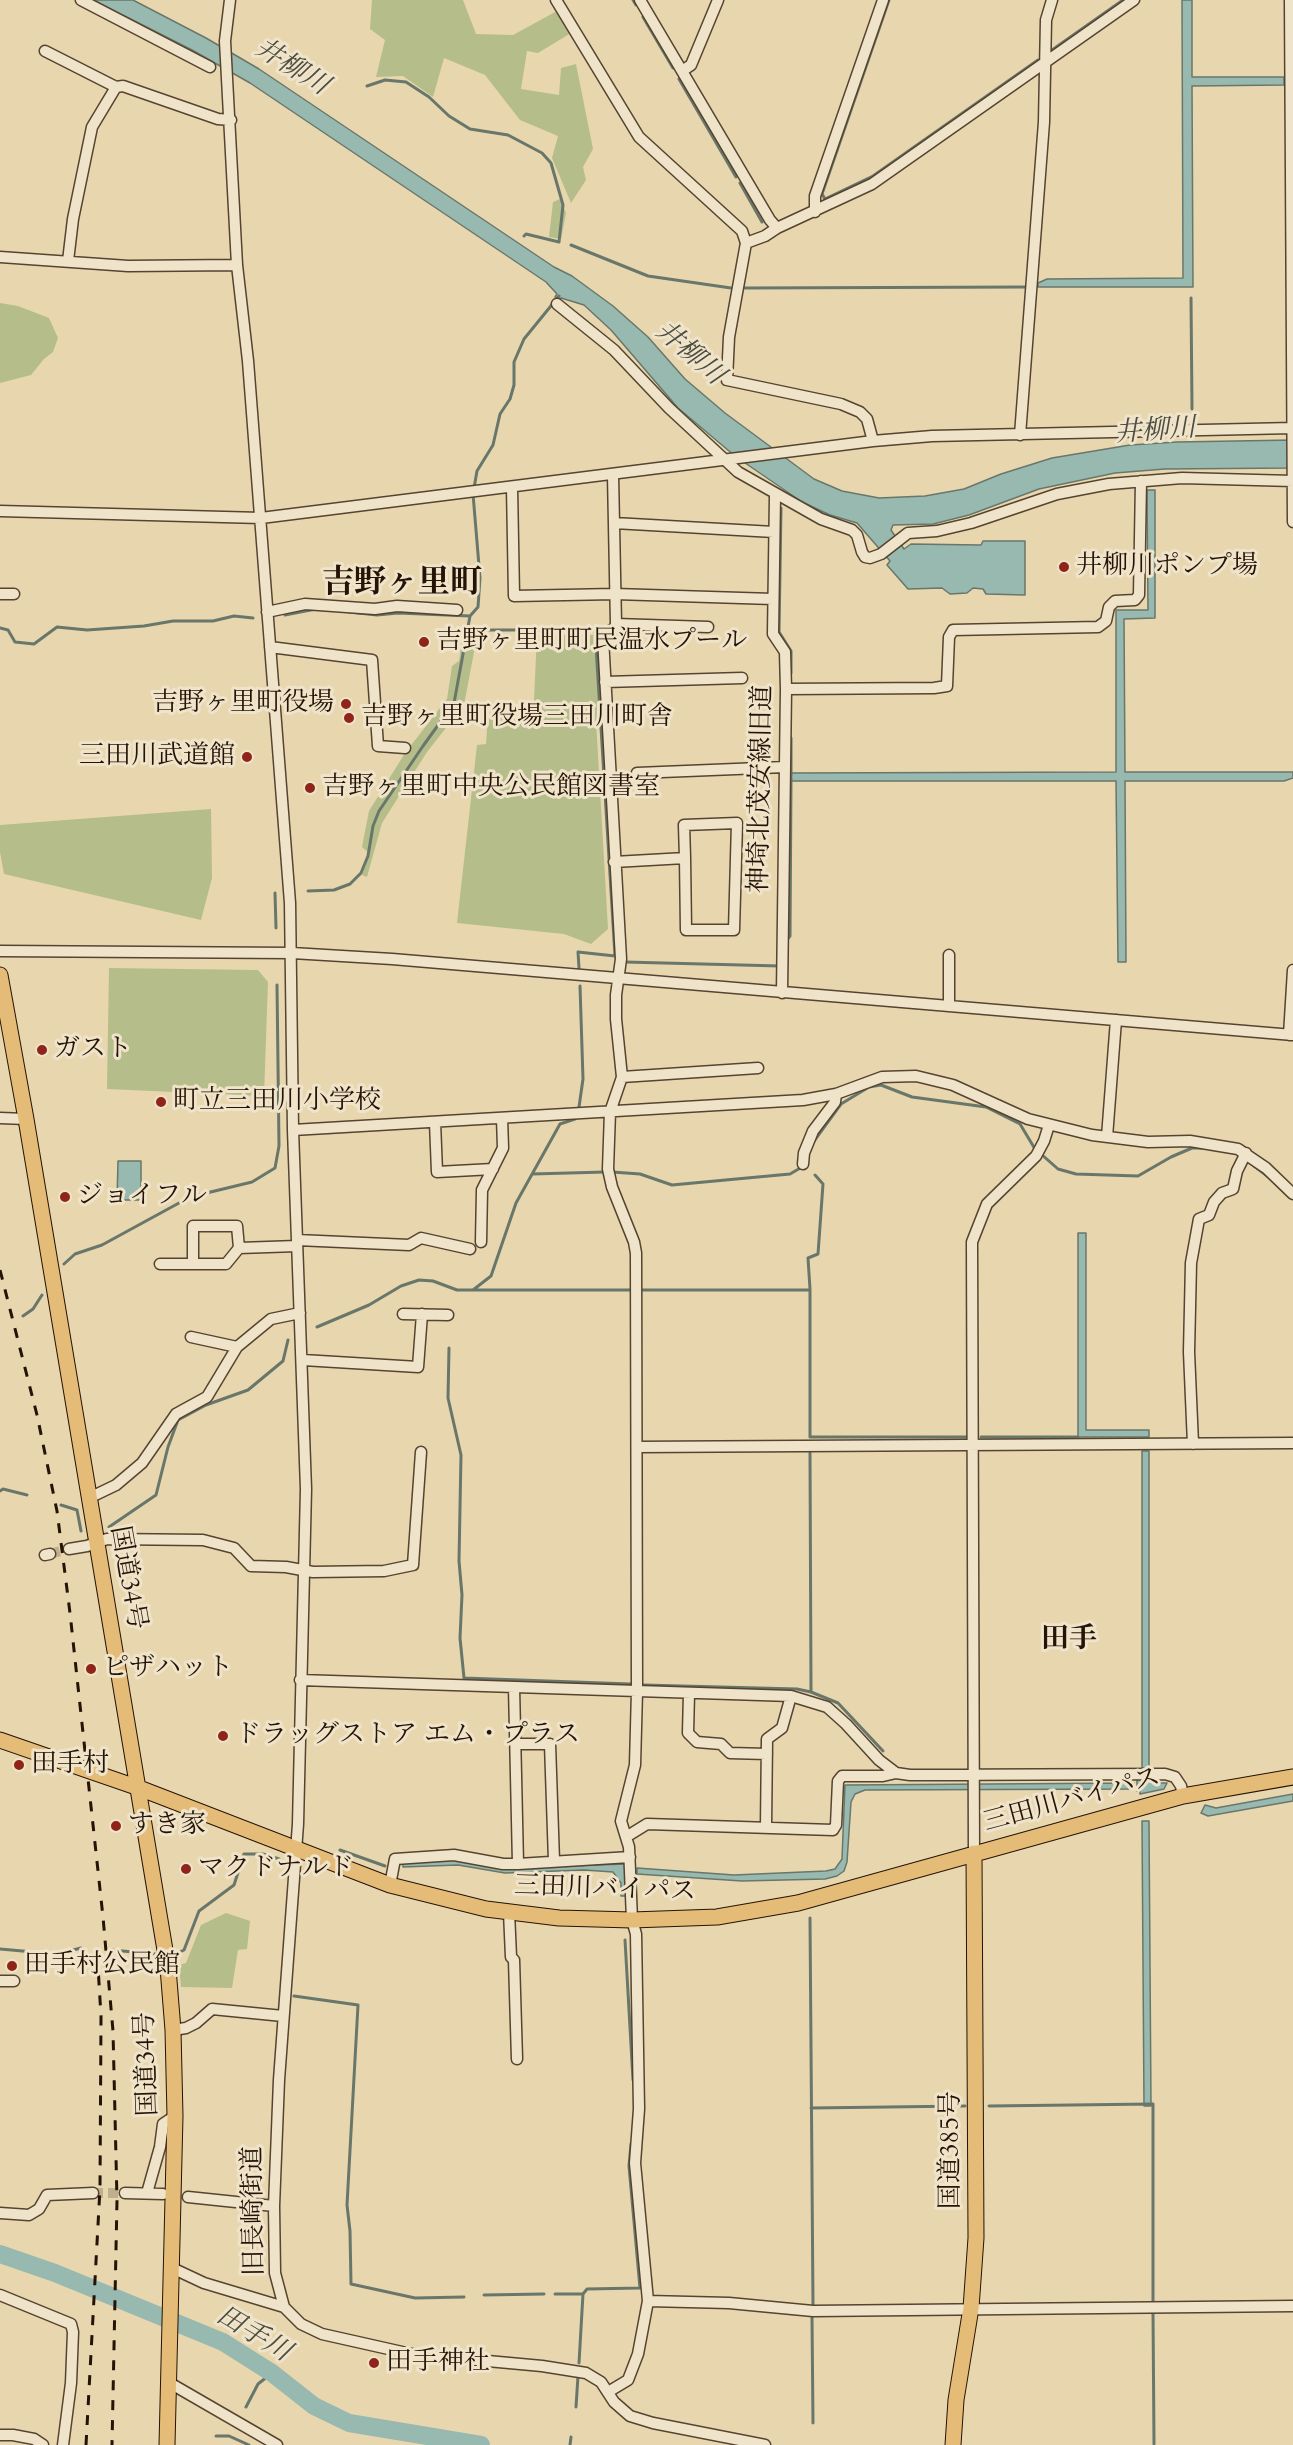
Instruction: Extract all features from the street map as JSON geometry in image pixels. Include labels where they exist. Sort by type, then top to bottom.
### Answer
[{"type":"highway","name":"国道34号","points":[[0,975],[168,1968],[173,2030],[174,2116],[167,2445]]},
{"type":"highway","name":"三田川バイパス","points":[[0,1740],[139,1788],[297,1851],[390,1885],[486,1909],[559,1918],[632,1920],[717,1917],[798,1903],[1183,1796],[1293,1777]]},
{"type":"highway","name":"国道385号","points":[[953,2445],[956,2400],[971,2308],[976,2238],[974,1853]]},
{"type":"street","points":[[81,0],[210,67]]},
{"type":"street","name":"旧長崎街道","points":[[230,0],[225,41],[237,265],[248,361],[289,879],[297,1243],[306,1490],[297,1851],[283,2016],[274,2206],[275,2273],[284,2307],[301,2324],[322,2334],[411,2354],[542,2366],[586,2373],[600,2382],[614,2402],[630,2416],[653,2423],[765,2445]]},
{"type":"street","points":[[555,0],[639,137],[742,231],[746,243],[729,337],[727,380],[842,404],[860,412],[867,419],[873,441]]},
{"type":"street","points":[[640,0],[770,220],[777,228]]},
{"type":"street","points":[[682,71],[691,64],[718,0]]},
{"type":"street","points":[[814,212],[815,196],[883,0]]},
{"type":"street","points":[[1020,435],[1036,236],[1046,20],[1052,0]]},
{"type":"street","points":[[746,243],[872,184],[1134,0]]},
{"type":"street","points":[[1290,0],[1293,522]]},
{"type":"street","points":[[45,51],[116,87],[123,86],[218,119],[231,120]]},
{"type":"street","points":[[68,261],[73,219],[93,127],[116,87]]},
{"type":"street","points":[[0,256],[128,266],[237,265]]},
{"type":"street","points":[[557,304],[614,350],[669,408],[730,460],[738,472],[821,519],[852,530],[857,534],[865,557],[875,558],[908,533],[937,531],[970,523],[1058,494],[1141,481],[1182,478],[1293,481]]},
{"type":"street","points":[[0,511],[261,518],[873,441],[932,436],[1293,428]]},
{"type":"street","points":[[608,2392],[628,2380],[638,2354],[648,2301],[635,2163],[639,2109],[636,1934],[632,1920],[630,1857],[621,1821],[635,1765],[638,1690],[636,1253],[608,1173],[610,1112],[622,1077],[616,1018],[616,995],[621,959],[603,638],[605,633],[614,629],[616,624],[613,474]]},
{"type":"street","points":[[786,689],[947,686],[949,638],[953,630],[1098,627],[1106,621],[1109,607],[1115,601],[1135,600],[1139,595],[1141,481]]},
{"type":"street","points":[[512,487],[514,596],[615,594],[773,599]]},
{"type":"street","name":"神埼北茂安線旧道","points":[[776,495],[773,634],[785,652],[786,689],[782,993]]},
{"type":"street","points":[[614,523],[774,532]]},
{"type":"street","points":[[0,594],[14,594]]},
{"type":"street","points":[[267,612],[305,604],[375,609],[398,606],[457,610]]},
{"type":"street","points":[[616,624],[708,627]]},
{"type":"street","points":[[270,647],[372,660],[378,746],[405,748]]},
{"type":"street","points":[[605,682],[742,678]]},
{"type":"street","points":[[637,773],[785,766]]},
{"type":"street","points":[[737,824],[734,930],[686,930],[685,858],[684,825],[737,824]]},
{"type":"street","points":[[614,862],[685,858]]},
{"type":"street","points":[[0,951],[292,953],[392,959],[1291,1035],[1293,970]]},
{"type":"street","points":[[949,955],[949,1006]]},
{"type":"street","points":[[1107,1137],[1116,1020]]},
{"type":"street","points":[[622,1077],[758,1068]]},
{"type":"street","points":[[294,1130],[803,1100],[836,1094],[882,1077],[916,1076],[953,1085],[1028,1119],[1049,1125],[1107,1137],[1148,1142],[1204,1142],[1225,1145],[1266,1168],[1293,1194]]},
{"type":"street","points":[[803,1164],[806,1145],[813,1131],[835,1102],[836,1094]]},
{"type":"street","points":[[0,1118],[26,1119]]},
{"type":"street","points":[[481,1242],[482,1190],[503,1148],[502,1118]]},
{"type":"street","points":[[435,1122],[437,1172],[492,1169]]},
{"type":"street","points":[[974,1853],[972,1242],[987,1204],[1038,1152],[1049,1125]]},
{"type":"street","points":[[1192,1444],[1189,1352],[1191,1263],[1199,1219],[1209,1215],[1214,1202],[1222,1193],[1233,1189],[1244,1156]]},
{"type":"street","points":[[160,1264],[193,1264],[226,1264],[239,1248],[237,1226],[193,1226],[193,1264]]},
{"type":"street","points":[[239,1248],[297,1243],[409,1245],[421,1238],[470,1249]]},
{"type":"street","points":[[89,1498],[116,1485],[142,1463],[176,1414],[207,1397],[237,1347],[271,1319],[300,1313]]},
{"type":"street","points":[[403,1314],[448,1315]]},
{"type":"street","points":[[303,1360],[418,1367],[422,1314]]},
{"type":"street","points":[[191,1337],[237,1347]]},
{"type":"street","points":[[636,1447],[1293,1443]]},
{"type":"street","points":[[69,1549],[107,1539],[203,1540],[234,1548],[251,1566],[286,1568],[305,1572],[384,1571],[413,1565],[421,1452]]},
{"type":"street","points":[[300,1680],[791,1696],[827,1707],[879,1760],[896,1773]]},
{"type":"street","points":[[514,1687],[518,1864]]},
{"type":"street","points":[[689,1693],[688,1733],[697,1742],[721,1744],[730,1753],[767,1754]]},
{"type":"street","points":[[766,1827],[767,1738],[782,1728],[791,1696]]},
{"type":"street","points":[[516,1744],[550,1744],[554,1861]]},
{"type":"street","points":[[626,1837],[646,1824],[833,1830],[836,1825],[838,1781],[842,1776],[883,1776],[896,1773],[974,1783],[1170,1774],[1181,1786],[1183,1796]]},
{"type":"street","points":[[390,1885],[395,1859],[454,1855],[503,1864],[518,1864],[630,1857]]},
{"type":"street","points":[[509,1912],[511,1957],[514,1960],[517,2059]]},
{"type":"street","points":[[0,1981],[14,1981]]},
{"type":"street","points":[[173,2030],[186,2028],[212,2009],[283,2016]]},
{"type":"street","points":[[147,2193],[160,2147],[163,2124],[174,2116]]},
{"type":"street","points":[[0,2213],[29,2215],[39,2209],[48,2195],[93,2193]]},
{"type":"street","points":[[125,2193],[163,2194]]},
{"type":"street","points":[[188,2197],[274,2206]]},
{"type":"street","points":[[172,2268],[204,2283],[284,2307]]},
{"type":"street","points":[[0,2295],[71,2324],[73,2332],[71,2383],[63,2445]]},
{"type":"street","points":[[648,2301],[729,2303],[813,2311],[1293,2306]]},
{"type":"street","points":[[168,2382],[277,2445]]},
{"type":"street","points":[[0,2435],[34,2439],[43,2445]]},
{"type":"green space","points":[[372,0],[463,0],[476,34],[513,35],[557,11],[571,33],[538,53],[527,51],[521,89],[559,95],[561,68],[576,64],[593,149],[583,167],[586,180],[571,203],[552,158],[558,136],[520,120],[485,75],[444,58],[433,97],[403,76],[376,77],[385,40],[370,29]]},
{"type":"green space","points":[[560,199],[566,213],[561,239],[549,237],[553,202]]},
{"type":"green space","points":[[0,303],[18,306],[49,318],[58,338],[53,352],[31,375],[0,383]]},
{"type":"green space","points":[[463,632],[477,636],[464,705],[427,752],[382,823],[367,877],[362,875],[370,854],[362,847],[369,811],[405,753],[447,699],[452,666],[459,661]]},
{"type":"green space","points":[[537,635],[595,635],[600,720],[596,720],[608,929],[591,944],[564,934],[457,923],[477,745],[486,744],[488,716],[533,721]]},
{"type":"green space","points":[[211,809],[212,878],[201,920],[4,874],[0,852],[0,825]]},
{"type":"green space","points":[[109,968],[258,970],[268,982],[264,1096],[107,1089]]},
{"type":"green space","points":[[226,1913],[250,1921],[247,1949],[238,1950],[232,1988],[181,1987],[179,1965],[186,1963],[201,1925]]},
{"type":"water","points":[[93,0],[133,0],[259,69],[554,267],[572,276],[613,306],[648,337],[685,379],[725,413],[814,479],[842,491],[879,498],[925,496],[964,489],[1001,474],[1052,458],[1130,445],[1177,442],[1293,440],[1293,468],[1165,469],[1115,473],[1039,489],[969,515],[933,524],[893,525],[891,530],[904,549],[911,544],[981,545],[983,541],[1025,541],[1025,595],[986,594],[983,589],[973,588],[967,593],[950,594],[942,588],[908,589],[887,565],[890,561],[857,523],[830,515],[802,502],[735,456],[678,408],[611,330],[584,305],[561,298],[559,300],[555,297],[557,294],[546,282],[250,83],[192,50]]},
{"type":"water","points":[[1182,0],[1192,0],[1192,77],[1284,77],[1284,85],[1192,86],[1193,287],[1038,287],[1038,283],[1047,279],[1183,278]]},
{"type":"water","points":[[1147,490],[1155,490],[1155,618],[1124,619],[1125,772],[1293,772],[1293,778],[1284,781],[1125,781],[1126,962],[1118,962],[1116,781],[788,781],[789,773],[1116,772],[1116,610],[1148,610]]},
{"type":"water","points":[[118,1161],[141,1161],[141,1200],[117,1200]]},
{"type":"water","points":[[1078,1233],[1086,1233],[1086,1430],[1149,1430],[1149,1437],[1078,1437]]},
{"type":"water","points":[[1142,1451],[1149,1451],[1149,1768],[1142,1768]]},
{"type":"water","points":[[1137,1779],[1152,1779],[1152,1783],[1167,1783],[1164,1789],[1140,1794],[1140,1791],[1137,1791]]},
{"type":"water","points":[[1134,1783],[1133,1789],[865,1790],[855,1794],[851,1802],[847,1862],[844,1871],[837,1876],[825,1879],[742,1881],[637,1874],[637,1868],[734,1875],[835,1869],[842,1859],[845,1785]]},
{"type":"water","points":[[1293,1794],[1293,1801],[1208,1816],[1201,1813],[1205,1805],[1216,1808]]},
{"type":"water","points":[[1142,1821],[1149,1821],[1151,2106],[1144,2106]]},
{"type":"water","points":[[456,1859],[503,1868],[626,1864],[627,1896],[621,1896],[621,1883],[613,1872],[584,1870],[505,1873],[458,1865],[403,1867],[403,1862]]},
{"type":"waterway","points":[[633,0],[636,5]]},
{"type":"waterway","points":[[889,0],[822,194],[825,199],[873,176],[1038,60]]},
{"type":"waterway","points":[[1052,50],[1123,0]]},
{"type":"waterway","points":[[643,17],[673,68]]},
{"type":"waterway","points":[[679,79],[736,177]]},
{"type":"waterway","points":[[367,86],[385,80],[406,82],[429,97],[449,116],[470,129],[508,135],[542,153],[551,163],[563,205],[559,242],[526,234],[524,236]]},
{"type":"waterway","points":[[740,183],[762,222]]},
{"type":"waterway","points":[[571,245],[648,276],[731,288]]},
{"type":"waterway","points":[[745,288],[1026,287]]},
{"type":"waterway","points":[[474,488],[477,471],[493,445],[500,414],[510,399],[514,385],[514,362],[524,339],[559,296]]},
{"type":"waterway","name":"井柳川","points":[[1191,298],[1192,409]]},
{"type":"waterway","points":[[308,891],[334,890],[350,884],[361,873],[368,856],[373,826],[379,811],[454,703],[470,616],[478,607],[480,578],[473,494]]},
{"type":"waterway","points":[[781,508],[779,632],[791,651],[791,673]]},
{"type":"waterway","points":[[285,615],[316,609]]},
{"type":"waterway","points":[[349,612],[377,615],[398,613],[470,616]]},
{"type":"waterway","points":[[0,628],[8,630],[15,642],[34,644],[57,627],[87,630],[144,626],[173,621],[213,621],[234,616],[253,618]]},
{"type":"waterway","points":[[469,630],[595,630],[615,956],[578,952],[579,968]]},
{"type":"waterway","points":[[791,738],[791,776]]},
{"type":"waterway","points":[[786,941],[790,936],[791,778]]},
{"type":"waterway","points":[[275,893],[276,928]]},
{"type":"waterway","points":[[625,962],[780,966]]},
{"type":"waterway","points":[[64,1264],[75,1254],[102,1245],[190,1197],[252,1182],[275,1168],[279,1146],[277,985]]},
{"type":"waterway","points":[[579,1107],[583,1079],[580,986]]},
{"type":"waterway","points":[[814,1141],[841,1104],[869,1087],[881,1085],[912,1097],[986,1107],[1020,1124],[1035,1149]]},
{"type":"waterway","points":[[317,1327],[369,1305],[401,1286],[419,1280],[433,1281],[457,1290],[473,1290],[491,1276],[516,1203],[560,1124],[575,1119]]},
{"type":"waterway","points":[[1041,1154],[1058,1169],[1076,1174],[1138,1176],[1192,1148],[1204,1148]]},
{"type":"waterway","points":[[1254,1166],[1270,1178]]},
{"type":"waterway","points":[[612,1172],[640,1174],[672,1185],[790,1174],[802,1167]]},
{"type":"waterway","points":[[532,1174],[605,1172]]},
{"type":"waterway","points":[[810,1289],[808,1258],[818,1254],[823,1184],[815,1175]]},
{"type":"waterway","points":[[473,1290],[630,1290]]},
{"type":"waterway","points":[[642,1290],[810,1290],[810,1437],[966,1437]]},
{"type":"waterway","points":[[23,1316],[33,1309],[42,1295]]},
{"type":"waterway","points":[[109,1527],[156,1495],[168,1447],[178,1420],[206,1405],[248,1390],[283,1361],[288,1340]]},
{"type":"waterway","points":[[449,1348],[448,1398],[461,1455],[460,1638],[464,1678],[631,1684]]},
{"type":"waterway","points":[[981,1437],[1078,1437]]},
{"type":"waterway","points":[[810,1453],[811,1692]]},
{"type":"waterway","points":[[0,1491],[3,1489],[27,1495]]},
{"type":"waterway","points":[[61,1505],[77,1510],[81,1531]]},
{"type":"waterway","points":[[644,1685],[797,1689],[811,1692],[838,1703],[883,1751]]},
{"type":"waterway","points":[[340,1850],[385,1866]]},
{"type":"waterway","points":[[176,1954],[184,1950],[199,1911],[234,1885],[244,1854],[263,1854],[279,1859]]},
{"type":"waterway","points":[[810,1918],[813,2305]]},
{"type":"waterway","points":[[625,1940],[633,2080]]},
{"type":"waterway","points":[[0,1949],[67,1955],[81,1948]]},
{"type":"waterway","points":[[111,1950],[156,1954]]},
{"type":"waterway","points":[[294,1996],[358,2005],[347,2205],[351,2284],[415,2298],[464,2297]]},
{"type":"waterway","points":[[989,2106],[1153,2104],[1153,2303]]},
{"type":"waterway","points":[[811,2108],[965,2106]]},
{"type":"waterway","points":[[555,2294],[583,2294],[587,2289],[640,2288],[629,2166],[631,2144]]},
{"type":"waterway","name":"田手川","points":[[0,2254],[55,2273],[223,2342],[272,2373],[314,2406],[349,2423],[481,2445]]},
{"type":"waterway","points":[[484,2295],[544,2294]]},
{"type":"waterway","points":[[579,2363],[583,2294]]},
{"type":"waterway","points":[[1153,2312],[1154,2444]]},
{"type":"waterway","points":[[812,2316],[813,2423]]},
{"type":"waterway","points":[[246,2407],[258,2384],[272,2373]]},
{"type":"waterway","points":[[576,2407],[578,2376]]},
{"type":"waterway","points":[[216,2436],[229,2436],[249,2445]]},
{"type":"waterway","points":[[570,2445],[571,2437]]},
{"type":"tunnel","points":[[50,1554],[69,1549]]},
{"type":"tunnel","points":[[93,2193],[125,2193]]},
{"type":"railway","points":[[0,1270],[37,1415],[57,1511],[103,1917],[113,2031],[117,2200],[112,2445]]},
{"type":"railway","points":[[86,2445],[100,2188],[101,2016],[97,1950]]},
{"type":"place","name":"井柳川ポンプ場","points":[[1064,567]]},
{"type":"place","name":"吉野ヶ里町町民温水プール","points":[[424,642]]},
{"type":"place","name":"吉野ヶ里町役場","points":[[346,704]]},
{"type":"place","name":"吉野ヶ里町役場三田川町舎","points":[[349,718]]},
{"type":"place","name":"三田川武道館","points":[[247,757]]},
{"type":"place","name":"吉野ヶ里町中央公民館図書室","points":[[310,788]]},
{"type":"place","name":"ガスト","points":[[42,1050]]},
{"type":"place","name":"町立三田川小学校","points":[[161,1102]]},
{"type":"place","name":"ジョイフル","points":[[65,1197]]},
{"type":"place","name":"ピザハット","points":[[91,1669]]},
{"type":"place","name":"ドラッグストア エム・プラス","points":[[223,1736]]},
{"type":"place","name":"田手村","points":[[19,1765]]},
{"type":"place","name":"すき家","points":[[116,1826]]},
{"type":"place","name":"マクドナルド","points":[[186,1869]]},
{"type":"place","name":"田手村公民館","points":[[12,1966]]},
{"type":"place","name":"田手神社","points":[[374,2363]]},
{"type":"district","name":"吉野ヶ里町","points":[[402,585]]},
{"type":"district","name":"田手","points":[[1069,1641]]}]
